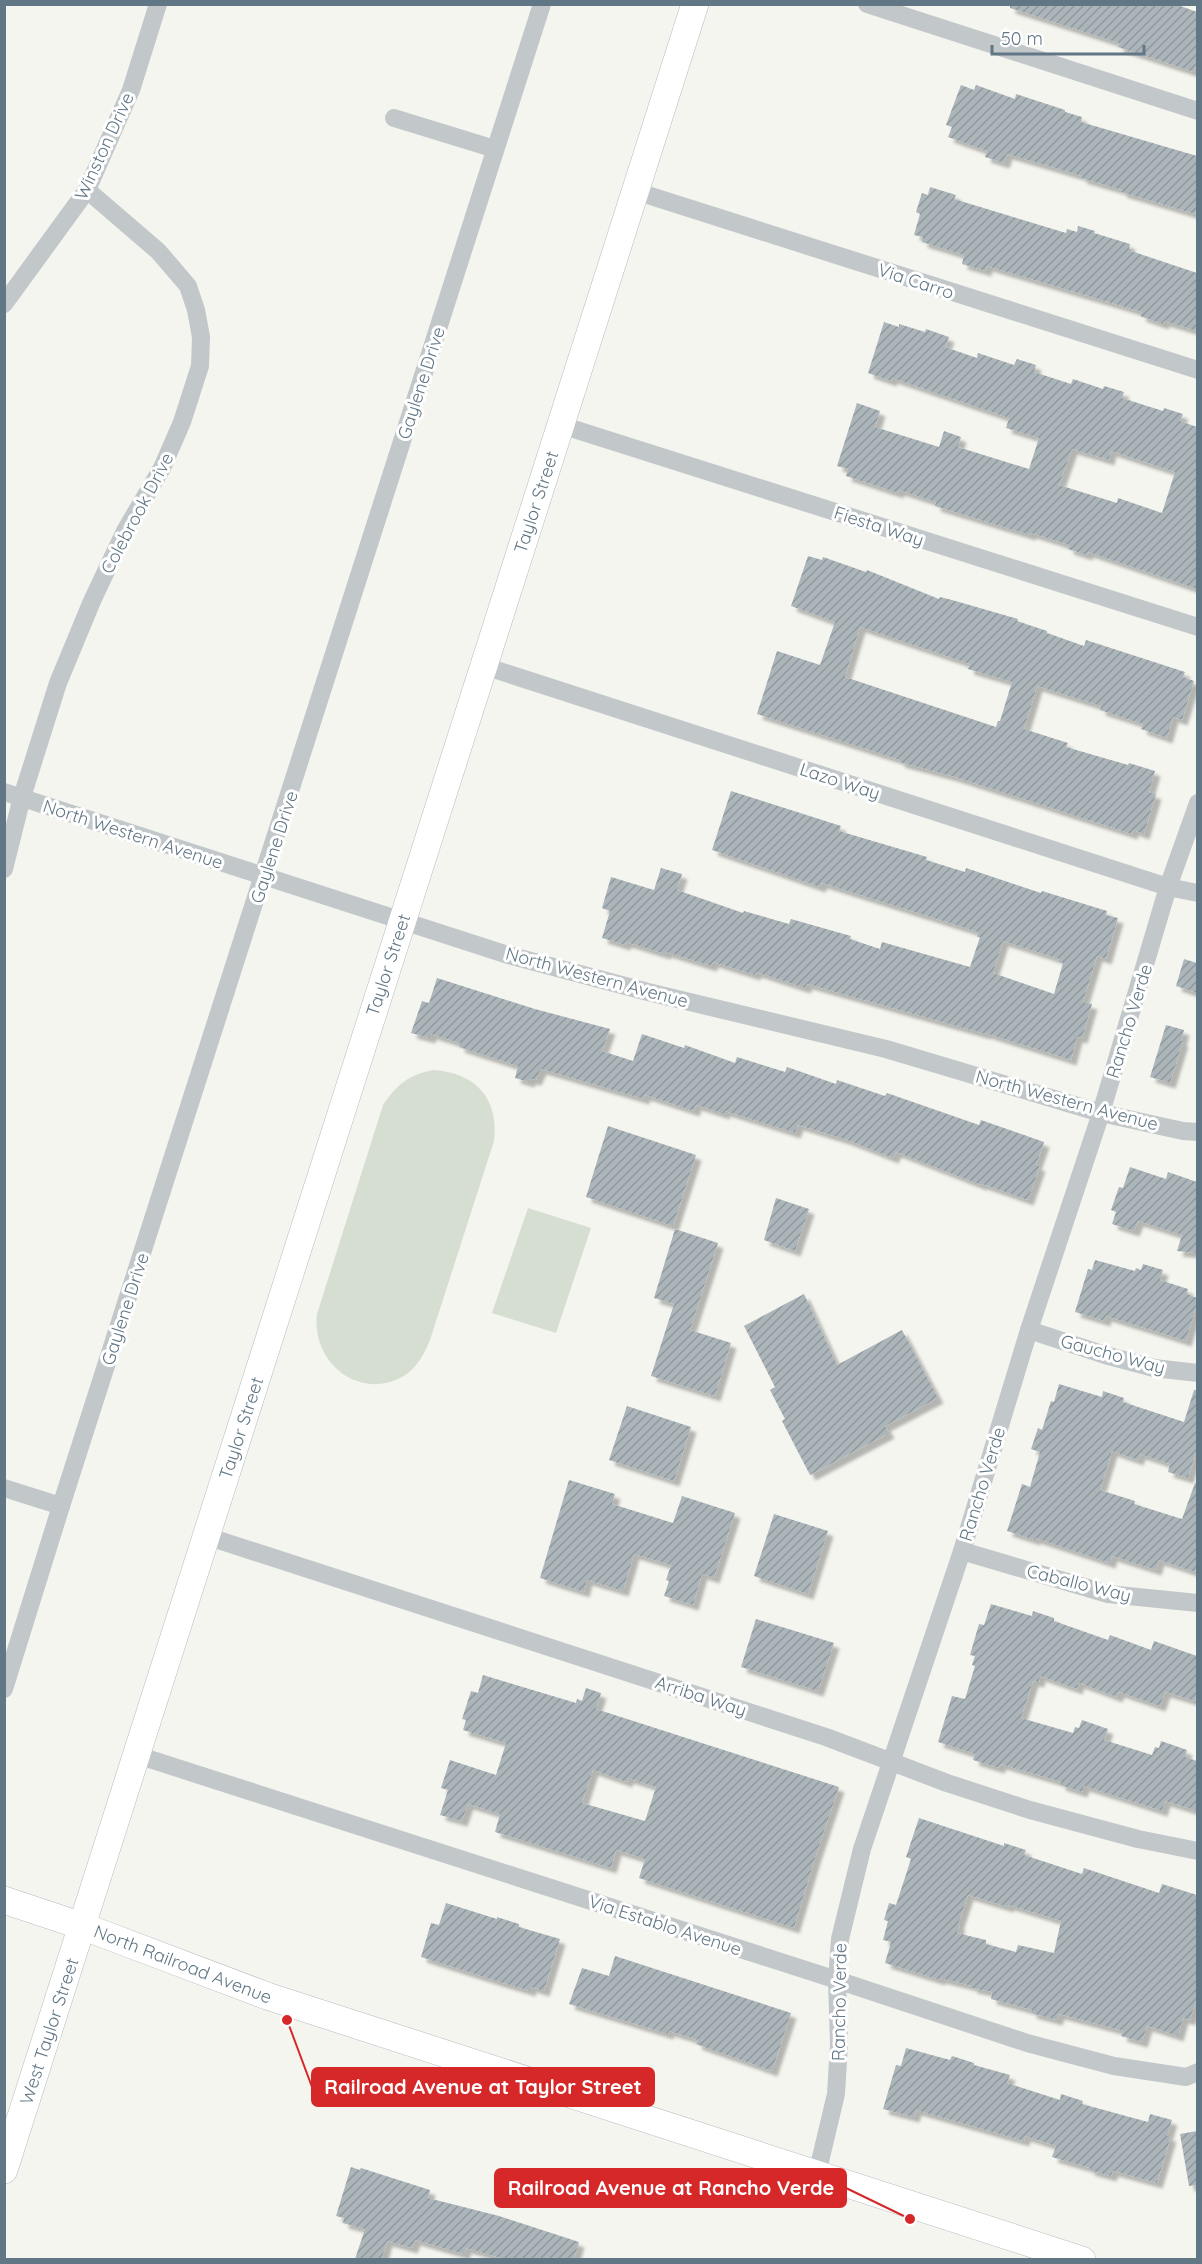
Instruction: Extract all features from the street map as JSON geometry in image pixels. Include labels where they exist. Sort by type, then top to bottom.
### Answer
[{"type":"street","name":"Winston Drive","points":[[4,304],[87,190],[131,90],[158,4]]},
{"type":"street","name":"Gaylene Drive","points":[[4,1689],[542,4]]},
{"type":"street","name":"Taylor Street","points":[[82,1926],[695,4]]},
{"type":"street","points":[[867,4],[1197,111]]},
{"type":"street","points":[[394,118],[495,149]]},
{"type":"street","name":"Colebrook Drive","points":[[4,869],[13,795],[92,601],[125,531],[162,468],[182,422],[200,366],[201,337],[196,310],[188,286],[158,251],[87,190]]},
{"type":"street","name":"Via Carro","points":[[635,191],[1197,370]]},
{"type":"street","name":"Fiesta Way","points":[[561,425],[1197,627]]},
{"type":"street","name":"Lazo Way","points":[[484,666],[1168,887],[1197,893]]},
{"type":"street","name":"North Western Avenue","points":[[13,795],[508,955],[886,1049],[1101,1113],[1197,1132]]},
{"type":"street","name":"Rancho Verde","points":[[817,2174],[836,2094],[839,2044],[837,1980],[840,1939],[862,1849],[962,1551],[1029,1330],[1101,1113],[1168,887],[1197,803]]},
{"type":"street","name":"Gaucho Way","points":[[1029,1330],[1134,1363],[1154,1368],[1197,1373]]},
{"type":"street","points":[[4,1488],[61,1506]]},
{"type":"street","name":"Arriba Way","points":[[207,1536],[826,1737],[947,1783],[1030,1810],[1138,1839],[1197,1851]]},
{"type":"street","name":"Caballo Way","points":[[962,1551],[1108,1594],[1197,1603]]},
{"type":"street","name":"Via Establo Avenue","points":[[137,1755],[1048,2049],[1124,2067],[1186,2077],[1197,2072]]},
{"type":"street","name":"North Railroad Avenue","points":[[4,1900],[82,1926],[267,1996],[1082,2259]]},
{"type":"street","name":"West Taylor Street","points":[[4,2170],[82,1926]]},
{"type":"shaded area","points":[[434,1070],[462,1076],[482,1091],[493,1113],[494,1141],[425,1351],[415,1366],[402,1377],[385,1383],[369,1384],[354,1380],[340,1372],[329,1361],[321,1347],[317,1331],[317,1314],[383,1105],[405,1081],[418,1074]]},
{"type":"shaded area","points":[[528,1208],[591,1228],[556,1333],[492,1313]]},
{"type":"building","points":[[1010,4],[1175,4],[1197,12],[1197,63],[1194,72],[1118,47],[1119,43],[1010,8]]},
{"type":"building","points":[[961,85],[974,90],[976,85],[1015,99],[1016,94],[1082,117],[1081,122],[1197,156],[1195,214],[1121,192],[1122,190],[1081,178],[1082,176],[1007,154],[1004,163],[985,157],[987,151],[948,137],[952,127],[946,125]]},
{"type":"building","points":[[930,187],[956,195],[954,199],[1066,233],[1067,229],[1077,232],[1078,226],[1095,231],[1094,233],[1130,244],[1131,251],[1197,273],[1197,331],[1164,321],[1163,324],[1140,316],[1142,312],[987,266],[986,271],[962,264],[964,255],[922,242],[923,237],[914,235],[920,214],[916,212],[922,193],[928,195]]},
{"type":"building","points":[[884,322],[925,332],[926,329],[949,337],[945,347],[977,358],[978,353],[1014,365],[1017,359],[1036,365],[1034,372],[1071,384],[1073,379],[1103,389],[1104,386],[1124,392],[1122,398],[1163,411],[1164,408],[1183,414],[1180,421],[1197,427],[1197,589],[1088,552],[1087,555],[1068,549],[1069,545],[935,506],[936,502],[899,490],[898,493],[846,476],[848,469],[837,466],[857,403],[880,411],[875,427],[939,447],[944,431],[961,437],[958,447],[1029,469],[1039,438],[1006,428],[1009,418],[892,378],[891,381],[868,373]],"holes":[[[1072,449],[1109,460],[1111,451],[1175,472],[1162,513],[1118,498],[1117,503],[1059,485]]]},
{"type":"building","points":[[808,556],[822,560],[823,557],[866,572],[867,570],[939,599],[940,597],[952,600],[1018,619],[1017,621],[1084,646],[1086,640],[1185,672],[1183,677],[1194,681],[1182,720],[1173,717],[1167,738],[1141,729],[1143,724],[1100,710],[1101,706],[1037,686],[1024,729],[1068,743],[1066,747],[1155,771],[1149,792],[1156,794],[1144,834],[1133,830],[1132,834],[955,777],[899,762],[900,760],[757,714],[777,651],[820,665],[835,622],[791,606]],"holes":[[[860,627],[970,664],[968,669],[1012,682],[996,727],[845,677]]]},
{"type":"building","points":[[731,791],[841,826],[839,831],[927,857],[926,860],[965,872],[966,868],[1041,893],[1042,891],[1107,911],[1106,915],[1118,918],[1106,959],[1097,956],[1083,1002],[1092,1004],[1082,1038],[1077,1037],[1071,1060],[985,1033],[807,984],[805,988],[756,972],[755,975],[713,962],[711,966],[666,952],[665,954],[626,942],[625,945],[602,938],[610,911],[602,908],[611,877],[654,890],[661,868],[682,874],[677,890],[743,913],[744,911],[789,924],[791,919],[851,936],[850,939],[880,949],[882,942],[970,967],[980,937],[977,937],[978,932],[822,883],[820,887],[712,850]],"holes":[[[1003,941],[1059,959],[1058,962],[1063,963],[1054,994],[993,973]]]},
{"type":"building","points":[[1184,959],[1197,963],[1197,993],[1176,986]]},
{"type":"building","points":[[437,978],[535,1009],[610,1029],[602,1051],[633,1061],[642,1034],[684,1048],[685,1045],[735,1063],[737,1057],[785,1072],[787,1067],[836,1084],[837,1080],[885,1096],[887,1093],[979,1125],[981,1120],[1044,1142],[1036,1165],[1040,1166],[1028,1200],[981,1185],[896,1152],[893,1158],[847,1140],[798,1125],[795,1133],[725,1111],[724,1114],[696,1105],[694,1111],[645,1095],[644,1099],[541,1069],[536,1080],[530,1079],[529,1082],[515,1078],[518,1066],[459,1047],[460,1043],[431,1034],[430,1038],[411,1033],[422,1001],[429,1003]]},
{"type":"building","points":[[1166,1025],[1184,1030],[1181,1041],[1183,1041],[1170,1083],[1150,1077]]},
{"type":"building","points":[[608,1126],[696,1155],[673,1226],[586,1197]]},
{"type":"building","points":[[1130,1167],[1166,1179],[1168,1172],[1197,1182],[1197,1253],[1177,1251],[1182,1235],[1138,1221],[1134,1231],[1112,1224],[1116,1212],[1111,1210],[1119,1187],[1123,1188]]},
{"type":"building","points":[[776,1198],[809,1209],[795,1251],[764,1240]]},
{"type":"building","points":[[675,1229],[718,1243],[690,1330],[731,1343],[715,1396],[651,1376],[674,1304],[654,1298]]},
{"type":"building","points":[[1095,1260],[1135,1271],[1136,1268],[1141,1270],[1143,1264],[1163,1270],[1160,1280],[1188,1289],[1187,1294],[1197,1298],[1197,1304],[1186,1341],[1106,1316],[1105,1321],[1075,1312],[1088,1269],[1092,1270]]},
{"type":"building","points":[[804,1294],[837,1365],[902,1330],[938,1398],[885,1426],[889,1433],[810,1475],[782,1421],[785,1419],[770,1390],[775,1387],[744,1326]]},
{"type":"building","points":[[1059,1384],[1102,1397],[1103,1391],[1124,1398],[1123,1402],[1184,1422],[1194,1390],[1197,1390],[1197,1449],[1188,1478],[1168,1472],[1170,1464],[1140,1454],[1138,1460],[1112,1451],[1100,1490],[1135,1501],[1134,1504],[1182,1519],[1195,1483],[1197,1483],[1197,1564],[1195,1572],[1159,1560],[1156,1570],[1112,1556],[1110,1563],[1007,1531],[1022,1484],[1030,1487],[1040,1452],[1031,1449],[1038,1428],[1042,1430]]},
{"type":"building","points":[[627,1406],[691,1427],[674,1481],[609,1460]]},
{"type":"building","points":[[569,1480],[615,1494],[612,1504],[673,1523],[682,1496],[735,1513],[714,1578],[702,1574],[693,1605],[664,1596],[671,1565],[634,1554],[623,1591],[587,1580],[584,1592],[540,1578]]},
{"type":"building","points":[[774,1514],[828,1531],[808,1594],[754,1576]]},
{"type":"building","points":[[991,1604],[1032,1616],[1033,1611],[1108,1640],[1110,1635],[1151,1650],[1154,1641],[1197,1656],[1195,1701],[1165,1692],[1160,1706],[1119,1692],[1117,1697],[1079,1683],[1077,1689],[1040,1676],[1039,1682],[1033,1681],[1021,1718],[1073,1733],[1075,1727],[1079,1728],[1082,1720],[1108,1729],[1104,1740],[1152,1755],[1155,1747],[1159,1748],[1161,1741],[1187,1750],[1185,1757],[1197,1761],[1197,1811],[1165,1801],[1162,1811],[1084,1786],[1082,1792],[1060,1785],[1061,1782],[1001,1764],[999,1768],[973,1760],[975,1754],[938,1742],[952,1696],[965,1699],[975,1666],[972,1665],[975,1656],[970,1655],[979,1624],[984,1625]]},
{"type":"building","points":[[756,1619],[834,1643],[818,1691],[741,1667]]},
{"type":"building","points":[[483,1675],[576,1703],[577,1699],[582,1701],[586,1688],[601,1693],[596,1709],[839,1787],[794,1928],[639,1878],[645,1859],[616,1850],[611,1868],[495,1832],[500,1814],[468,1804],[462,1821],[440,1815],[448,1790],[441,1788],[450,1760],[496,1775],[506,1743],[463,1730],[466,1720],[462,1719],[471,1691],[478,1693]],"holes":[[[593,1770],[627,1782],[628,1778],[656,1787],[645,1821],[582,1803]]]},
{"type":"building","points":[[919,1818],[1004,1846],[1004,1843],[1026,1850],[1024,1855],[1082,1874],[1084,1868],[1159,1893],[1162,1884],[1197,1895],[1197,1997],[1190,2020],[1183,2018],[1178,2036],[1147,2026],[1142,2042],[1121,2036],[1123,2031],[1059,2014],[1057,2020],[1031,2013],[1032,2010],[991,1999],[992,1992],[940,1978],[940,1980],[885,1963],[891,1942],[883,1940],[888,1921],[884,1920],[889,1903],[896,1905],[911,1859],[906,1857]],"holes":[[[968,1895],[1008,1907],[1009,1905],[1061,1921],[1054,1953],[1018,1945],[1016,1952],[986,1944],[986,1940],[957,1933]]]},
{"type":"building","points":[[446,1903],[497,1919],[497,1917],[519,1924],[519,1927],[560,1939],[544,1991],[531,1987],[530,1991],[421,1957],[431,1923],[439,1925]]},
{"type":"building","points":[[615,1956],[791,2013],[772,2071],[696,2044],[698,2040],[669,2031],[668,2034],[569,2004],[582,1968],[609,1976]]},
{"type":"building","points":[[906,2048],[950,2060],[952,2056],[1010,2075],[1007,2083],[1060,2100],[1061,2094],[1083,2101],[1082,2104],[1148,2122],[1150,2114],[1172,2120],[1167,2136],[1171,2136],[1157,2183],[1113,2171],[1111,2176],[1052,2157],[1056,2146],[1025,2136],[1024,2141],[916,2110],[914,2117],[883,2109],[896,2065],[901,2066]]},
{"type":"building","points":[[1197,2131],[1197,2185],[1189,2186],[1180,2134]]},
{"type":"building","points":[[351,2167],[360,2170],[361,2168],[430,2190],[428,2198],[499,2216],[579,2242],[574,2259],[504,2259],[466,2248],[464,2254],[415,2240],[412,2248],[387,2241],[382,2259],[355,2259],[365,2229],[343,2223],[344,2218],[336,2216]]},
{"type":"place","name":"Railroad Avenue at Taylor Street","points":[[287,2020]]},
{"type":"place","name":"Railroad Avenue at Rancho Verde","points":[[910,2219]]}]
